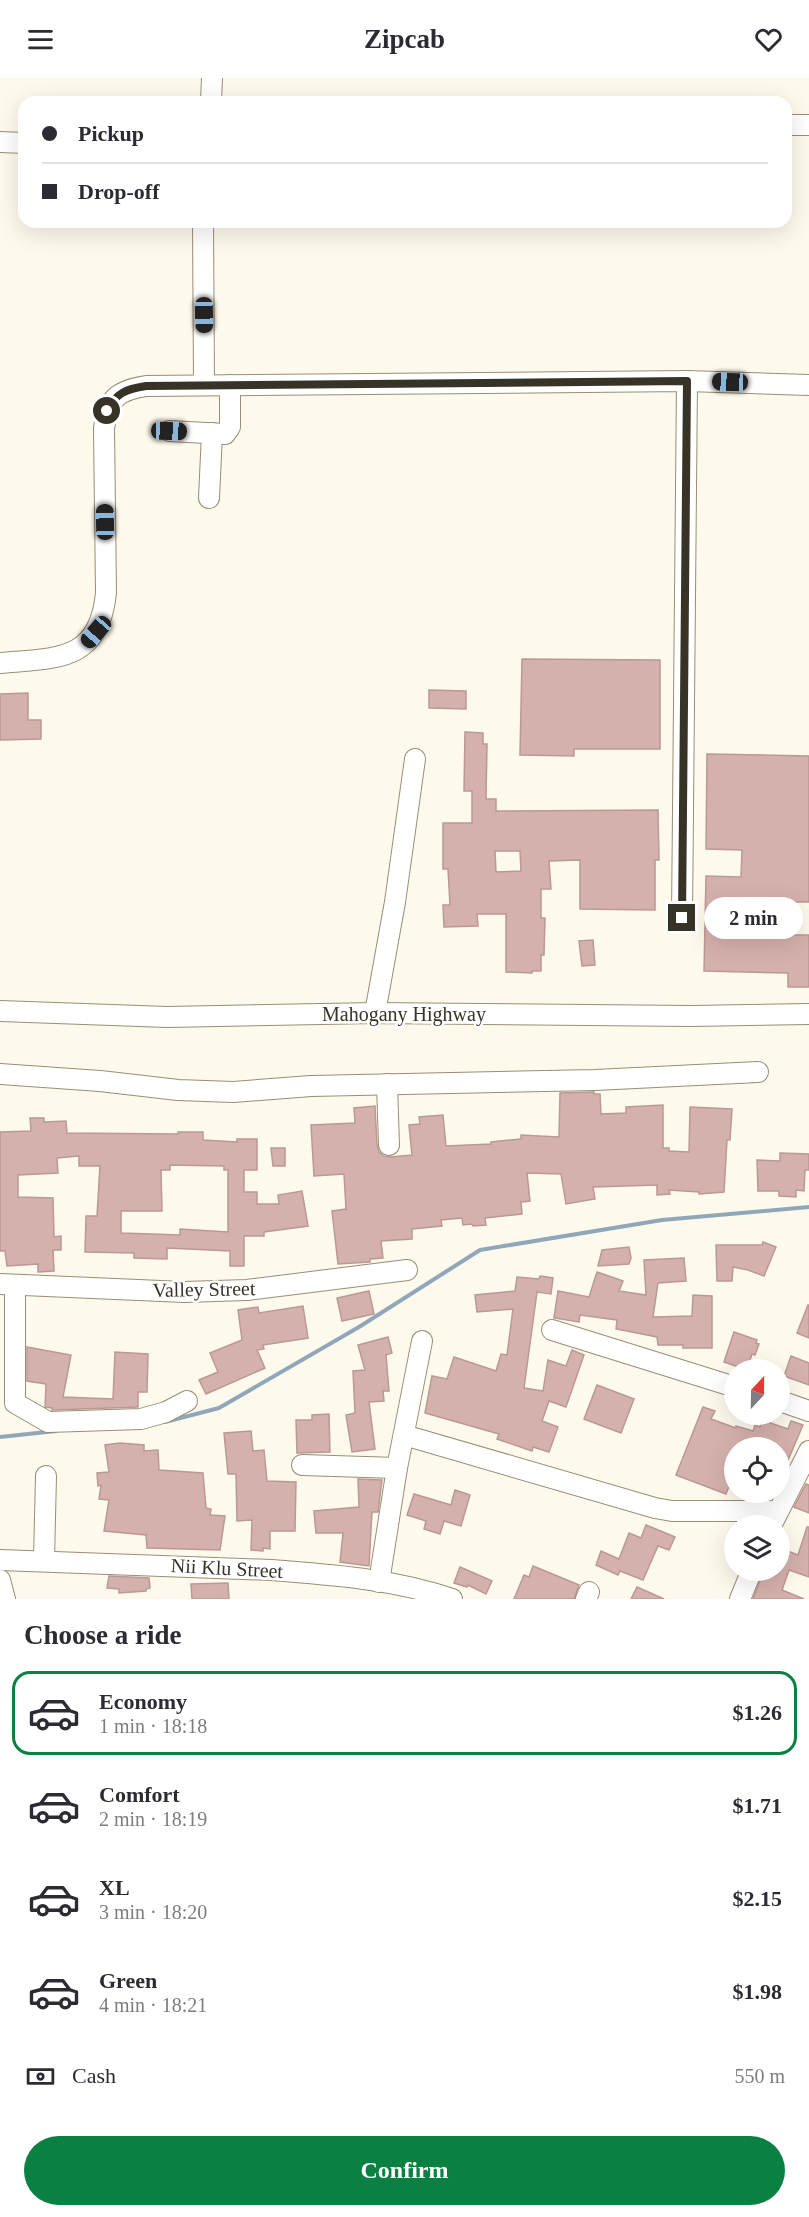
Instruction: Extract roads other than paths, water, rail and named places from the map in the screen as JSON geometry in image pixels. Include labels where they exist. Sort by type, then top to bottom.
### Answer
[{"type":"street","points":[[211,96],[212,78]]},
{"type":"street","points":[[792,125],[809,125]]},
{"type":"street","points":[[0,142],[18,143]]},
{"type":"street","points":[[202,228],[204,385]]},
{"type":"street","points":[[0,663],[48,659],[74,651],[85,645],[96,632],[104,615],[106,593],[104,428],[107,411],[113,399],[120,392],[146,386],[204,385],[687,381],[809,384]]},
{"type":"street","points":[[682,918],[687,381]]},
{"type":"street","points":[[169,431],[225,434],[230,427],[230,385]]},
{"type":"street","points":[[209,498],[212,432]]},
{"type":"street","points":[[375,1013],[395,902],[415,759]]},
{"type":"street","name":"Mahogany Highway","points":[[0,1011],[167,1017],[375,1013],[679,1016],[809,1014]]},
{"type":"street","points":[[0,1074],[100,1081],[178,1090],[222,1091],[387,1084],[595,1080],[758,1072]]},
{"type":"street","points":[[387,1084],[389,1145]]},
{"type":"street","name":"Valley Street","points":[[8,1285],[184,1292],[247,1290],[407,1270]]},
{"type":"street","points":[[8,1285],[15,1403],[24,1409],[48,1422],[141,1419],[166,1412],[187,1401]]},
{"type":"street","points":[[552,1330],[724,1384]]},
{"type":"street","points":[[379,1582],[397,1468],[422,1341]]},
{"type":"street","points":[[790,1404],[809,1411]]},
{"type":"street","points":[[404,1435],[655,1508],[730,1515]]},
{"type":"street","points":[[776,1515],[809,1451]]},
{"type":"street","points":[[302,1465],[397,1468]]},
{"type":"street","points":[[44,1560],[46,1476]]},
{"type":"street","name":"Nii Klu Street","points":[[0,1560],[272,1570],[412,1587],[452,1599]]},
{"type":"street","points":[[0,1580],[5,1599]]},
{"type":"street","points":[[740,1599],[747,1581]]},
{"type":"waterway","points":[[165,1422],[219,1408],[359,1327],[480,1250],[662,1220],[809,1207]]},
{"type":"waterway","points":[[0,1437],[56,1431]]}]
